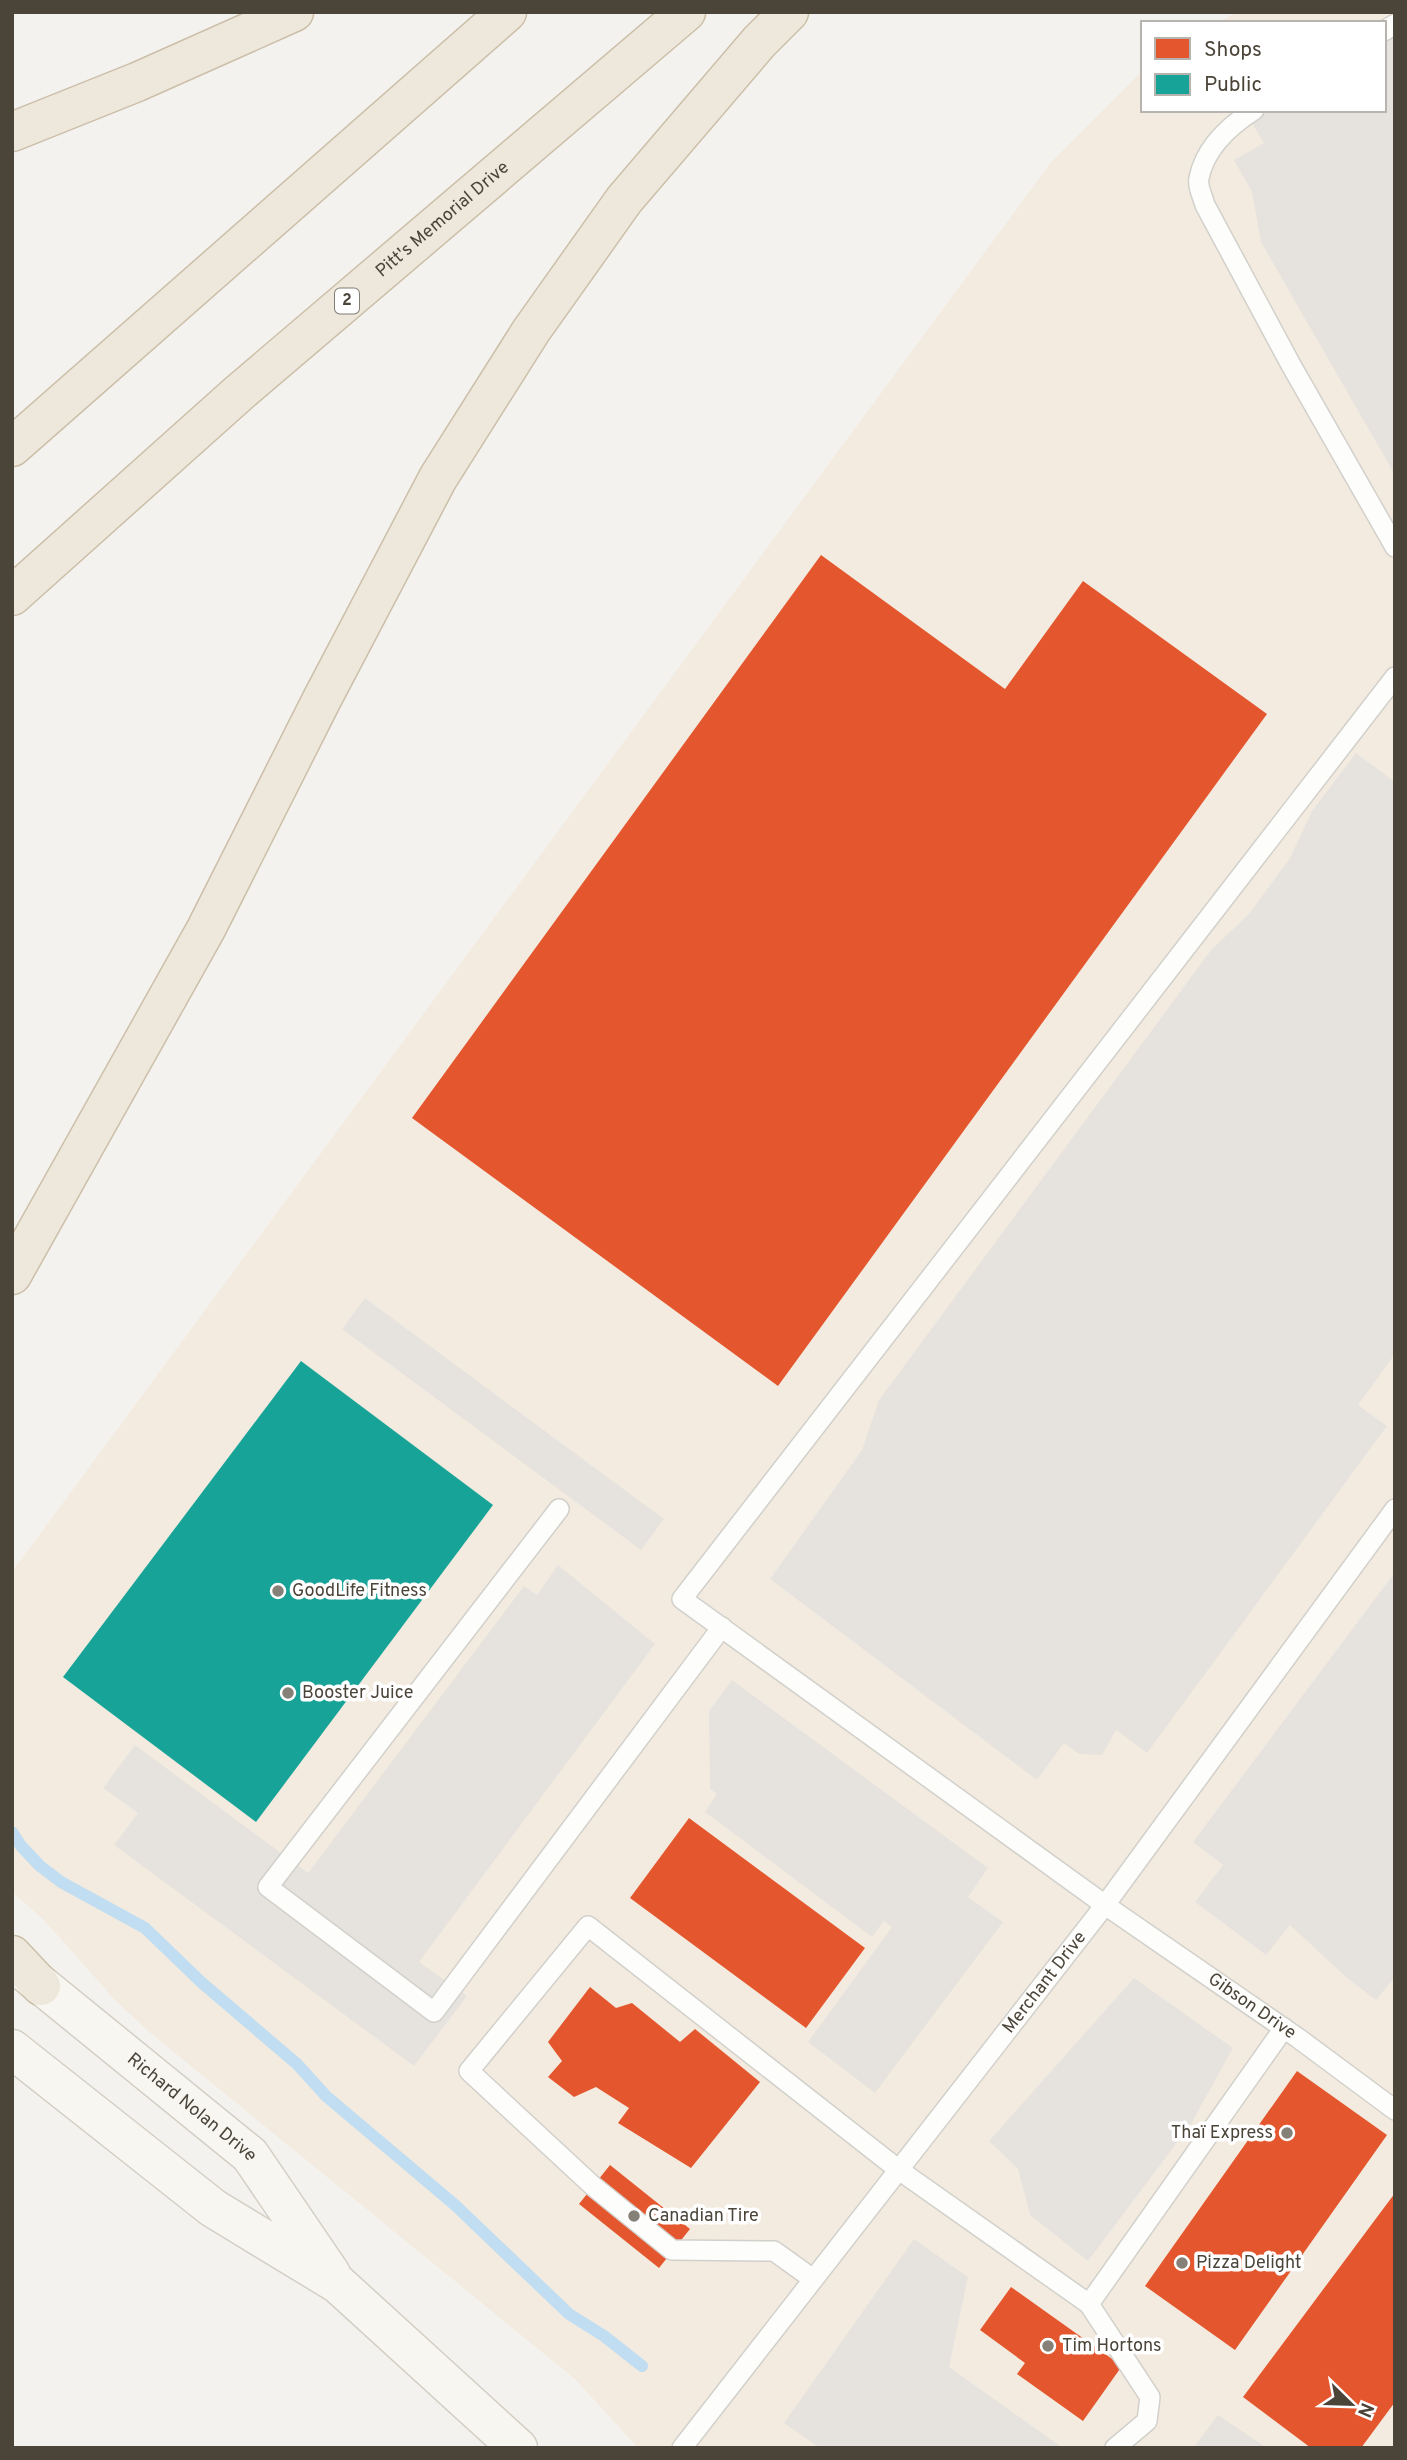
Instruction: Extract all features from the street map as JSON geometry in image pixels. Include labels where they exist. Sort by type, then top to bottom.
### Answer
[{"type":"highway","points":[[12,132],[137,82],[293,12]]},
{"type":"highway","points":[[12,447],[507,12]]},
{"type":"highway","name":"Pitt's Memorial Drive","points":[[12,596],[240,392],[686,12]]},
{"type":"highway","points":[[12,1275],[206,929],[314,713],[438,478],[531,331],[624,200],[759,42],[789,12]]},
{"type":"highway","points":[[12,1955],[27,1974]]},
{"type":"main road","name":"Richard Nolan Drive","points":[[27,1974],[250,2155],[338,2284]]},
{"type":"main road","name":"Richard Nolan Drive","points":[[12,2049],[212,2208],[338,2284],[518,2448]]},
{"type":"lane","points":[[1251,112],[1212,145],[1198,180],[1205,205],[1291,365],[1395,547]]},
{"type":"lane","name":"Gibson Drive","points":[[1395,677],[682,1599],[1105,1905],[1284,2028],[1395,2110]]},
{"type":"lane","name":"Merchant Drive","points":[[682,2448],[1105,1905],[1395,1508]]},
{"type":"lane","points":[[559,1509],[268,1887],[434,2012],[722,1627]]},
{"type":"lane","points":[[813,2279],[774,2250],[673,2250],[593,2186],[469,2071],[588,1926],[899,2170],[1088,2304],[1150,2397],[1141,2448]]},
{"type":"lane","points":[[1088,2304],[1284,2028]]},
{"type":"lane","points":[[1115,2448],[1147,2421]]},
{"type":"shaded area","points":[[1237,12],[1395,12],[1395,2448],[638,2448],[575,2379],[148,2031],[115,2000],[44,1920],[12,1892],[12,1572],[1052,161],[1141,72],[1141,112],[1386,112],[1386,21],[1221,21]]},
{"type":"shaded area","points":[[1395,25],[1395,475],[1261,242],[1252,192],[1234,160],[1264,143],[1245,112],[1386,112],[1386,30]]},
{"type":"shaded area","points":[[1356,753],[1395,782],[1395,1354],[1358,1405],[1387,1426],[1147,1753],[1116,1730],[1102,1755],[1079,1754],[1064,1743],[1037,1780],[770,1579],[862,1450],[879,1400],[1211,950],[1249,914],[1290,858],[1312,811]]},
{"type":"shaded area","points":[[365,1298],[664,1519],[641,1550],[342,1329]]},
{"type":"shaded area","points":[[558,1565],[655,1644],[419,1962],[467,1996],[414,2066],[114,1845],[138,1813],[103,1788],[135,1745],[308,1873],[524,1586],[537,1595]]},
{"type":"shaded area","points":[[1395,1572],[1395,1977],[1376,2000],[1347,1978],[1290,1925],[1266,1955],[1195,1902],[1223,1865],[1193,1842]]},
{"type":"shaded area","points":[[732,1680],[988,1868],[968,1897],[1003,1922],[875,2093],[808,2042],[892,1927],[884,1921],[872,1937],[705,1812],[717,1794],[710,1789],[709,1711]]},
{"type":"shaded area","points":[[1134,1978],[1233,2048],[1191,2124],[1088,2261],[1030,2215],[1018,2169],[989,2141]]},
{"type":"shaded area","points":[[914,2239],[968,2277],[949,2367],[1063,2448],[820,2448],[784,2423]]},
{"type":"shaded area","points":[[1218,2415],[1267,2448],[1193,2448]]},
{"type":"building: Shops","points":[[821,555],[1005,689],[1083,581],[1267,714],[778,1386],[412,1118]]},
{"type":"building: Shops","points":[[689,1818],[865,1948],[806,2028],[630,1898]]},
{"type":"building: Shops","name":"Canadian Tire","points":[[590,1987],[616,2008],[632,2003],[680,2042],[695,2029],[760,2082],[691,2168],[618,2123],[629,2108],[596,2087],[574,2097],[548,2077],[562,2061],[548,2042]]},
{"type":"building: Shops","points":[[1297,2071],[1387,2135],[1235,2350],[1145,2286]]},
{"type":"building: Shops","name":"Canadian Tire","points":[[610,2165],[690,2229],[659,2268],[579,2204]]},
{"type":"building: Shops","points":[[1395,2193],[1395,2402],[1361,2448],[1311,2448],[1243,2397]]},
{"type":"building: Shops","name":"Tim Hortons","points":[[1011,2287],[1122,2366],[1083,2421],[1017,2374],[1025,2363],[980,2330]]},
{"type":"building: Public","name":"GoodLife Fitness","points":[[301,1361],[493,1505],[256,1822],[63,1677]]},
{"type":"waterway","points":[[12,1832],[40,1866],[61,1882],[145,1928],[201,1982],[297,2064],[326,2096],[455,2205],[569,2314],[604,2336],[642,2366]]},
{"type":"place","name":"GoodLife Fitness","points":[[278,1591]]},
{"type":"place","name":"Booster Juice","points":[[288,1693]]},
{"type":"place","name":"Thaï Express","points":[[1287,2133]]},
{"type":"place","name":"Canadian Tire","points":[[634,2216]]},
{"type":"place","name":"Pizza Delight","points":[[1182,2263]]},
{"type":"place","name":"Tim Hortons","points":[[1048,2346]]}]
